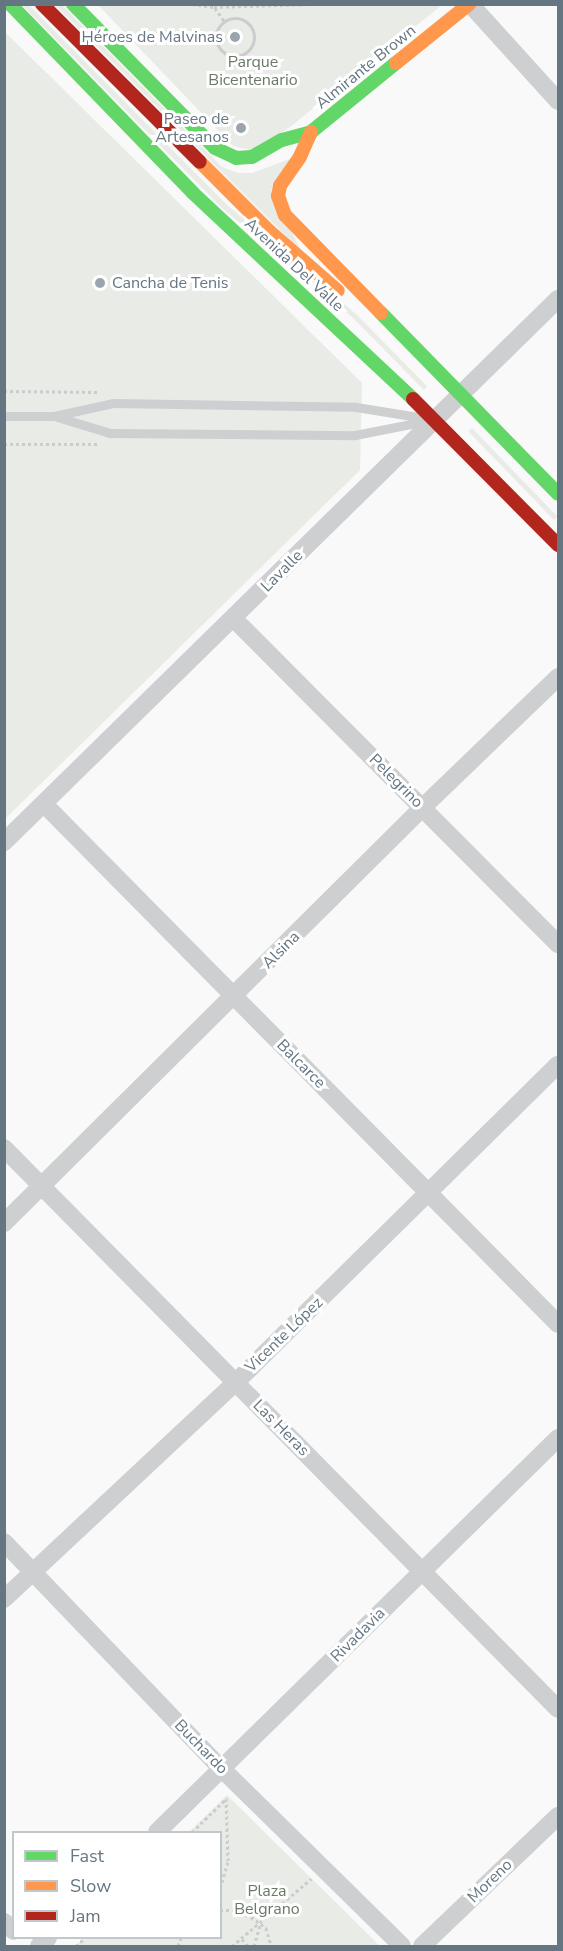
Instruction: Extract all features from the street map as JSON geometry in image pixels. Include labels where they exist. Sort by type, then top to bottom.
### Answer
[{"type":"main road","name":"Avenida Del Valle","points":[[10,4],[193,193],[434,419],[558,545]]},
{"type":"main road","name":"Avenida Del Valle","points":[[42,4],[269,231],[327,284],[350,300],[376,310],[558,494]]},
{"type":"main road","points":[[73,4],[215,148],[224,154],[236,158],[252,157],[282,140],[311,132]]},
{"type":"main road","name":"Almirante Brown","points":[[311,132],[470,4]]},
{"type":"main road","points":[[311,132],[300,157],[280,186],[280,206],[285,215],[376,310]]},
{"type":"street","points":[[470,4],[558,101]]},
{"type":"street","name":"Lavalle","points":[[4,842],[234,619],[558,298]]},
{"type":"street","name":"Pelegrino","points":[[234,619],[558,944]]},
{"type":"street","name":"Alsina","points":[[4,1223],[235,997],[422,808],[558,678]]},
{"type":"street","name":"Balcarce","points":[[44,804],[558,1324]]},
{"type":"street","name":"Vicente López","points":[[4,1599],[31,1571],[236,1382],[558,1065]]},
{"type":"street","name":"Las Heras","points":[[4,1148],[558,1709]]},
{"type":"street","name":"Rivadavia","points":[[159,1831],[558,1438]]},
{"type":"street","name":"Buchardo","points":[[4,1542],[222,1769],[402,1947]]},
{"type":"street","name":"Moreno","points":[[422,1947],[558,1816]]},
{"type":"lane","points":[[4,416],[54,416],[113,402],[356,407],[434,419]]},
{"type":"lane","points":[[54,416],[110,433],[332,435],[355,435],[434,419]]},
{"type":"path","points":[[192,4],[214,7],[312,4]]},
{"type":"path","points":[[214,7],[224,21]]},
{"type":"path","points":[[237,18],[249,24],[254,42],[246,53],[229,56],[219,49],[216,31],[224,21],[237,18]]},
{"type":"path","points":[[222,1881],[228,1861],[226,1799]]},
{"type":"path","points":[[232,1947],[313,1878]]},
{"type":"path","points":[[222,1910],[234,1910],[266,1928],[271,1947]]},
{"type":"path","points":[[254,1947],[260,1924]]},
{"type":"path","points":[[242,1939],[248,1947]]},
{"type":"path","points":[[159,1947],[172,1947]]},
{"type":"green space","points":[[22,5],[29,5],[226,204],[356,314],[427,386],[424,390],[352,317],[222,208]]},
{"type":"green space","points":[[55,5],[62,5],[222,167],[238,173],[252,173],[290,159],[271,190],[301,251]]},
{"type":"green space","name":"Parque Bicentenario","points":[[98,5],[442,5],[290,127],[254,151],[233,146]]},
{"type":"green space","points":[[5,32],[362,383],[360,470],[5,819]]},
{"type":"green space","points":[[472,428],[557,516],[554,520],[468,431]]},
{"type":"green space","name":"Plaza Belgrano","points":[[227,1795],[380,1946],[75,1946],[83,1939],[222,1939],[222,1831],[190,1831]]},
{"type":"traffic: fast","points":[[10,4],[193,193],[413,399]]},
{"type":"traffic: fast","points":[[73,4],[215,148],[236,158],[252,157],[282,140],[311,132],[396,63]]},
{"type":"traffic: fast","points":[[381,313],[558,494]]},
{"type":"traffic: slow","points":[[396,63],[469,4]]},
{"type":"traffic: slow","points":[[311,132],[300,157],[280,186],[278,196],[285,215],[381,313]]},
{"type":"traffic: slow","points":[[200,162],[269,231],[338,291]]},
{"type":"traffic: jam","points":[[42,4],[200,162]]},
{"type":"traffic: jam","points":[[413,399],[558,545]]},
{"type":"place","name":"Héroes de Malvinas","points":[[235,37]]},
{"type":"place","name":"Paseo de Artesanos","points":[[241,128]]},
{"type":"place","name":"Cancha de Tenis","points":[[100,283]]}]
